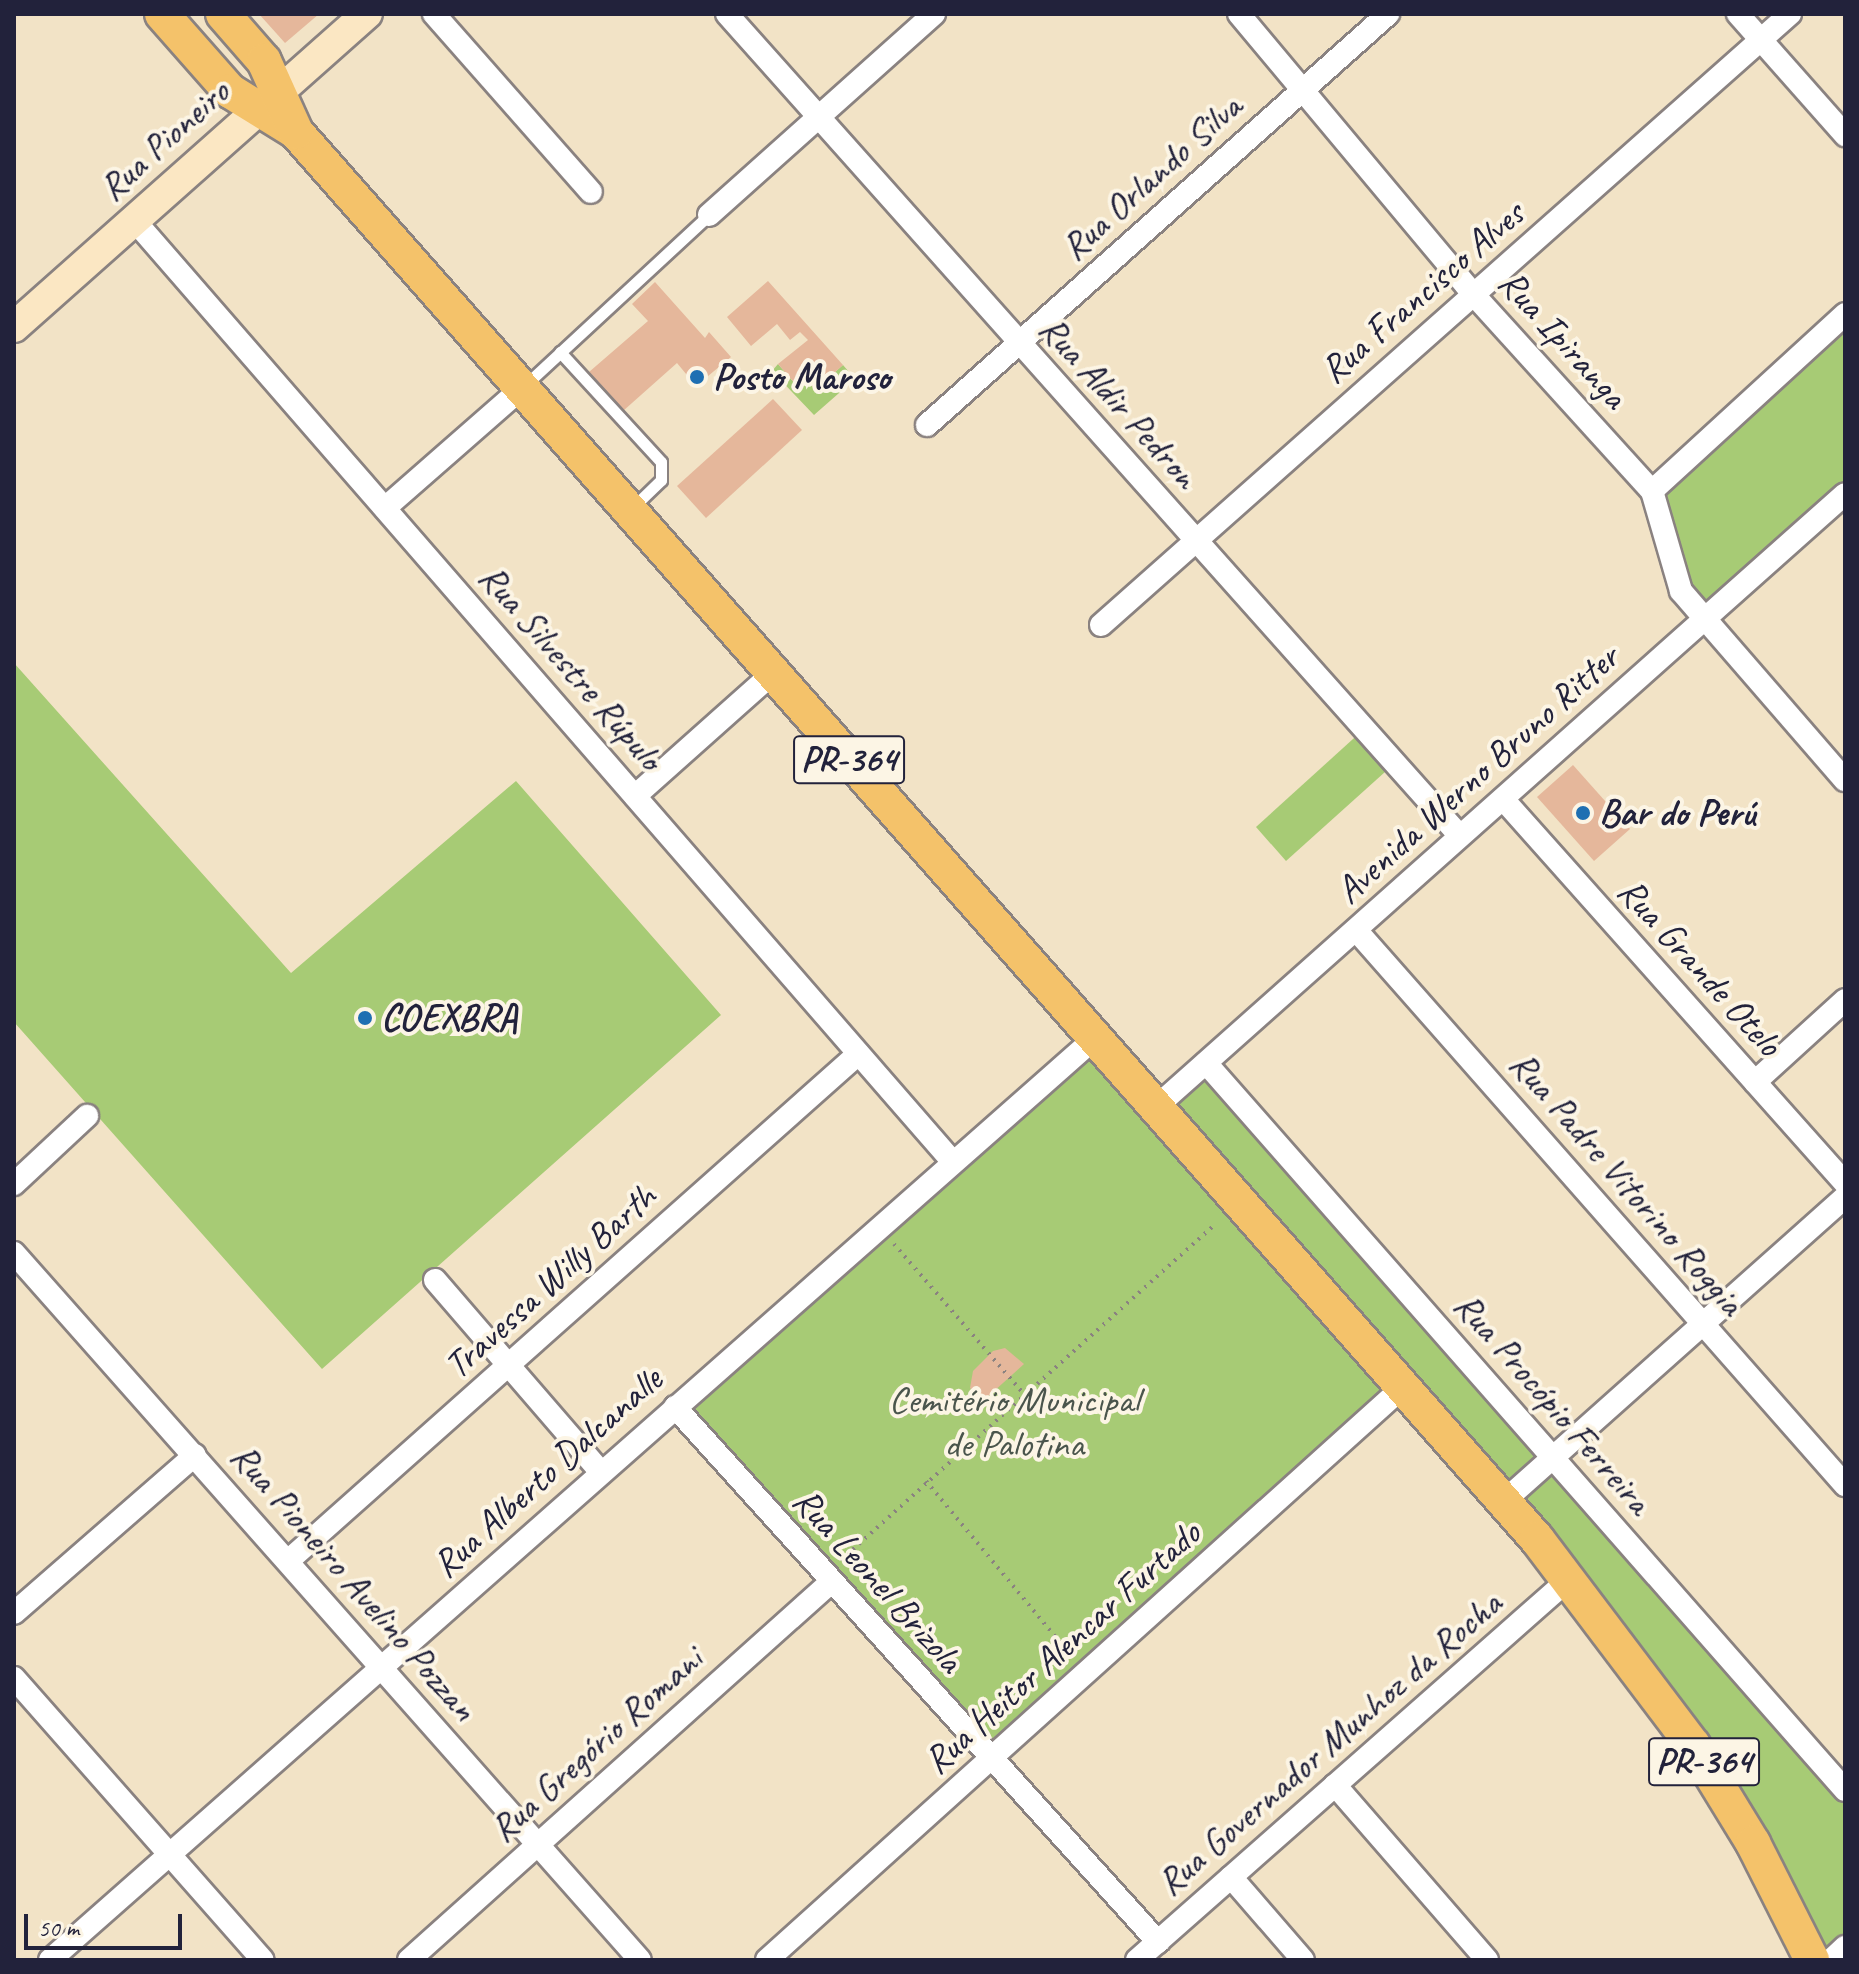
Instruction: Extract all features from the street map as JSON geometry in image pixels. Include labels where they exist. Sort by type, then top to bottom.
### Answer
[{"type":"main road","points":[[162,14],[230,91],[269,101],[264,61],[223,14]]},
{"type":"main road","name":"PR-364","points":[[269,101],[1094,1039],[1404,1386],[1568,1580],[1693,1745],[1753,1843],[1812,1960]]},
{"type":"street","name":"Rua Pioneiro","points":[[14,327],[367,14]]},
{"type":"street","points":[[434,14],[591,192]]},
{"type":"street","name":"Rua Aldir Pedron","points":[[727,14],[1460,836]]},
{"type":"street","points":[[709,215],[934,14]]},
{"type":"street","name":"Rua Ipiranga","points":[[1239,14],[1305,88],[1474,295],[1652,491],[1681,591],[1703,621],[1845,780]]},
{"type":"street","name":"Rua Orlando Silva","points":[[927,425],[1388,14]]},
{"type":"street","points":[[1738,14],[1845,135]]},
{"type":"street","name":"Rua Francisco Alves","points":[[1101,625],[1790,14]]},
{"type":"street","name":"Rua Silvestre Rúpulo","points":[[134,220],[953,1162]]},
{"type":"street","points":[[1652,491],[1845,314]]},
{"type":"street","points":[[385,508],[523,387]]},
{"type":"street","name":"Avenida Werno Bruno Ritter","points":[[1156,1107],[1845,494]]},
{"type":"street","points":[[635,796],[773,673]]},
{"type":"street","name":"Rua Grande Otelo","points":[[1503,799],[1845,1183]]},
{"type":"street","name":"Rua Padre Vitorino Roggia","points":[[1356,930],[1845,1485]]},
{"type":"street","points":[[1755,1082],[1845,1000]]},
{"type":"street","name":"Rua Alberto Dalcanalle","points":[[50,1960],[1094,1039]]},
{"type":"street","name":"Travessa Willy Barth","points":[[288,1561],[858,1054]]},
{"type":"street","name":"Rua Procópio Ferreira","points":[[1206,1063],[1845,1790]]},
{"type":"street","points":[[14,1184],[87,1116]]},
{"type":"street","points":[[1503,1502],[1845,1197]]},
{"type":"street","name":"Rua Pioneiro Avelino Pozzan","points":[[14,1253],[640,1960]]},
{"type":"street","points":[[435,1280],[601,1472]]},
{"type":"street","name":"Rua Heitor Alencar Furtado","points":[[767,1960],[1404,1386]]},
{"type":"street","name":"Rua Leonel Brizola","points":[[675,1407],[1158,1942]]},
{"type":"street","points":[[14,1613],[195,1455]]},
{"type":"street","name":"Rua Governador Munhoz da Rocha","points":[[1137,1960],[1568,1580]]},
{"type":"street","name":"Rua Gregório Romani","points":[[409,1960],[831,1582]]},
{"type":"street","points":[[14,1678],[263,1960]]},
{"type":"street","points":[[1335,1785],[1487,1960]]},
{"type":"street","points":[[1231,1877],[1303,1960]]},
{"type":"street","points":[[1831,1960],[1845,1947]]},
{"type":"lane","points":[[523,387],[709,215]]},
{"type":"lane","points":[[560,352],[661,462],[661,480],[631,509]]},
{"type":"path","points":[[879,1227],[1023,1393]]},
{"type":"path","points":[[841,1560],[1023,1393],[1212,1227]]},
{"type":"path","points":[[926,1481],[1077,1663]]},
{"type":"green space","points":[[1845,314],[1845,494],[1703,621],[1652,491]]},
{"type":"green space","points":[[778,364],[797,386],[806,378],[815,389],[843,365],[855,379],[814,415],[772,371]]},
{"type":"green space","name":"COEXBRA","points":[[14,663],[291,973],[516,781],[721,1015],[322,1369],[14,1022]]},
{"type":"green space","points":[[1364,729],[1395,763],[1286,861],[1256,827]]},
{"type":"green space","name":"Cemitério Municipal de Palotina","points":[[1094,1039],[1156,1107],[1206,1063],[1845,1790],[1845,1947],[1831,1960],[1753,1843],[1404,1386],[991,1760],[675,1407]]},
{"type":"building","points":[[259,14],[319,14],[285,43]]},
{"type":"building","points":[[768,281],[843,365],[815,390],[806,378],[797,386],[778,364],[808,340],[800,332],[790,340],[777,324],[751,346],[727,317]]},
{"type":"building","points":[[655,282],[705,338],[709,332],[731,357],[696,386],[677,363],[623,411],[589,372],[648,321],[632,304]]},
{"type":"building","points":[[773,399],[802,430],[706,518],[677,486]]},
{"type":"building","name":"Bar do Perú","points":[[1573,765],[1630,829],[1594,861],[1537,797]]},
{"type":"building","points":[[1005,1348],[1024,1364],[983,1401],[970,1388],[973,1371],[993,1351]]},
{"type":"place","name":"Posto Maroso","points":[[697,377]]},
{"type":"place","name":"Bar do Perú","points":[[1583,813]]},
{"type":"place","name":"COEXBRA","points":[[365,1018]]}]
